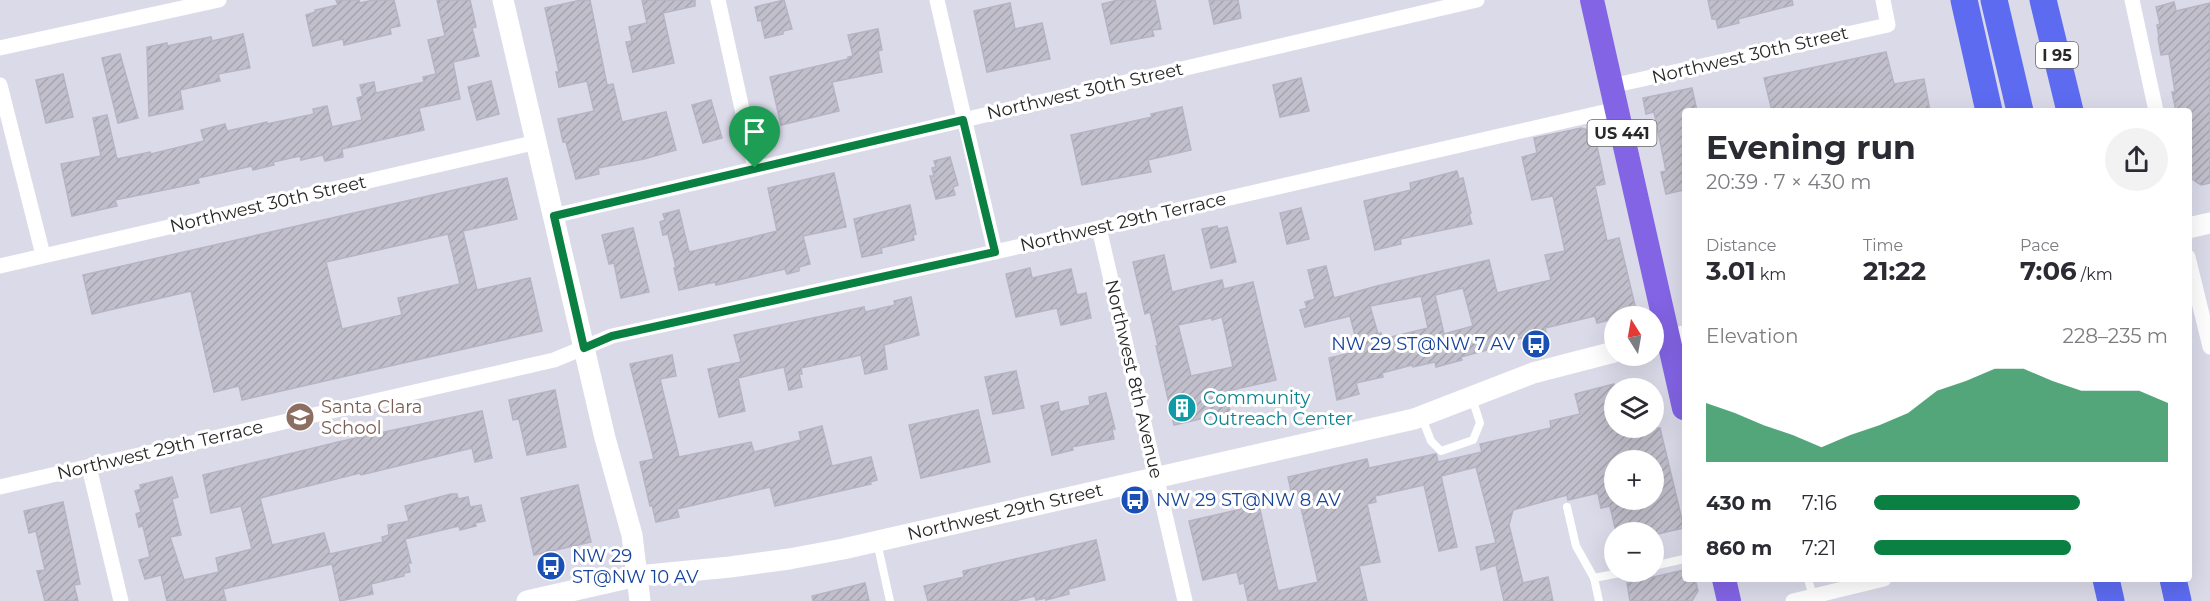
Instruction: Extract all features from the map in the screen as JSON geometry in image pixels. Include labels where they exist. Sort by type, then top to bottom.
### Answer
[{"type":"highway","points":[[1964,0],[1988,108]]},
{"type":"highway","points":[[1994,0],[2019,108]]},
{"type":"highway","name":"I 95","points":[[2043,0],[2069,108]]},
{"type":"highway","points":[[2107,582],[2111,601]]},
{"type":"highway","points":[[2174,582],[2178,601]]},
{"type":"main road","name":"US 441","points":[[1592,0],[1682,399]]},
{"type":"main road","points":[[1725,582],[1729,601]]},
{"type":"street","points":[[0,48],[219,0]]},
{"type":"street","points":[[503,0],[605,438],[632,535],[640,601]]},
{"type":"street","points":[[718,0],[755,168]]},
{"type":"street","points":[[937,0],[995,252]]},
{"type":"street","name":"Northwest 30th Street","points":[[554,216],[1477,0]]},
{"type":"street","name":"Northwest 30th Street","points":[[1614,97],[1888,25],[1884,0]]},
{"type":"street","points":[[2132,0],[2155,108]]},
{"type":"street","points":[[0,85],[43,255]]},
{"type":"street","name":"Northwest 29th Terrace","points":[[0,487],[554,360],[612,336],[1099,228],[1614,97]]},
{"type":"street","name":"Northwest 30th Street","points":[[0,266],[537,142]]},
{"type":"street","points":[[2192,227],[2210,223]]},
{"type":"street","name":"Northwest 8th Avenue","points":[[1099,228],[1185,601]]},
{"type":"street","points":[[2192,273],[2210,347]]},
{"type":"street","name":"Northwest 29th Street","points":[[527,601],[637,576],[789,559],[1157,477],[1421,416],[1533,373],[1604,355]]},
{"type":"street","points":[[89,467],[121,601]]},
{"type":"street","points":[[1793,601],[1859,582]]},
{"type":"lane","points":[[1421,416],[1431,441],[1441,450],[1473,440],[1480,423],[1471,397]]},
{"type":"lane","points":[[1567,507],[1576,546],[1594,578],[1599,601]]},
{"type":"lane","points":[[877,541],[890,601]]},
{"type":"lane","points":[[1664,564],[1682,559]]},
{"type":"lane","points":[[1594,578],[1604,576]]},
{"type":"lane","points":[[1809,582],[1813,596]]},
{"type":"building","points":[[336,0],[359,0],[360,3],[373,0],[394,0],[400,26],[390,28],[391,34],[344,45],[343,39],[313,46],[306,15],[315,10],[338,5]]},
{"type":"building","points":[[437,0],[470,0],[476,27],[472,28],[479,56],[453,62],[460,99],[419,108],[424,130],[342,149],[343,157],[325,161],[323,155],[301,160],[300,156],[273,162],[274,165],[253,170],[252,166],[198,178],[199,183],[115,200],[117,206],[72,216],[61,164],[101,156],[93,118],[107,115],[117,159],[150,152],[151,154],[204,141],[201,130],[225,124],[227,131],[267,122],[267,124],[314,114],[313,109],[327,106],[332,127],[362,120],[357,98],[363,96],[360,85],[374,82],[376,93],[424,82],[423,77],[436,74],[428,40],[445,36]]},
{"type":"building","points":[[590,0],[607,85],[613,84],[622,122],[666,112],[676,150],[598,168],[599,174],[576,179],[566,142],[563,142],[558,119],[594,111],[587,81],[559,87],[556,72],[559,72],[545,8]]},
{"type":"building","points":[[642,0],[695,0],[695,6],[663,13],[674,63],[633,72],[626,42],[632,41],[629,27],[647,23]]},
{"type":"building","points":[[784,0],[792,29],[783,31],[783,34],[765,38],[755,7]]},
{"type":"building","points":[[1118,0],[1155,0],[1161,29],[1152,30],[1154,36],[1111,44],[1102,4]]},
{"type":"building","points":[[1209,0],[1238,0],[1241,18],[1214,24]]},
{"type":"building","points":[[1708,0],[1792,0],[1793,5],[1738,19],[1739,23],[1718,28],[1716,19],[1712,19]]},
{"type":"building","points":[[2174,2],[2176,11],[2210,3],[2210,183],[2201,185],[2192,179],[2192,108],[2175,108],[2169,54],[2161,55],[2157,25],[2160,24],[2156,7]]},
{"type":"building","points":[[1010,3],[1015,29],[1042,23],[1050,59],[987,72],[974,11]]},
{"type":"building","points":[[878,29],[882,50],[878,51],[882,72],[832,82],[839,111],[781,125],[770,77],[848,59],[853,56],[848,35]]},
{"type":"building","points":[[243,34],[250,68],[218,74],[220,81],[180,90],[183,109],[149,116],[147,47],[167,43],[167,46],[211,37],[212,41]]},
{"type":"building","points":[[1886,52],[1894,84],[1924,79],[1929,108],[1771,108],[1764,78]]},
{"type":"building","points":[[120,54],[138,118],[118,123],[102,58]]},
{"type":"building","points":[[63,74],[73,117],[46,123],[36,80]]},
{"type":"building","points":[[1301,78],[1309,111],[1280,117],[1273,85]]},
{"type":"building","points":[[491,81],[499,114],[477,120],[468,87]]},
{"type":"building","points":[[1692,88],[1696,108],[1682,108],[1682,190],[1666,194],[1661,172],[1666,171],[1654,112],[1646,114],[1643,98]]},
{"type":"building","points":[[711,100],[722,138],[703,143],[692,105]]},
{"type":"building","points":[[1182,107],[1191,150],[1148,160],[1151,172],[1082,185],[1071,135],[1152,117],[1151,114]]},
{"type":"building","points":[[1581,128],[1591,131],[1595,136],[1605,184],[1595,186],[1607,241],[1619,238],[1635,306],[1604,306],[1604,321],[1597,323],[1595,316],[1545,328],[1546,332],[1501,343],[1502,346],[1461,357],[1462,360],[1436,367],[1435,362],[1382,373],[1383,377],[1356,383],[1359,394],[1337,400],[1329,358],[1359,351],[1350,316],[1305,327],[1300,310],[1307,308],[1305,302],[1315,299],[1308,270],[1326,266],[1334,298],[1489,260],[1497,293],[1551,280],[1545,255],[1565,251],[1553,196],[1532,200],[1522,157],[1537,153],[1534,138]],"holes":[[[1463,288],[1473,326],[1444,334],[1435,295]],[[1421,296],[1428,328],[1383,339],[1381,333],[1378,334],[1370,306]]]},
{"type":"building","points":[[950,157],[958,185],[953,187],[955,195],[936,199],[930,176],[934,176],[932,168],[936,167],[934,161]]},
{"type":"building","points":[[1457,171],[1459,179],[1463,178],[1472,224],[1400,239],[1401,244],[1375,250],[1364,201],[1411,190],[1410,183]]},
{"type":"building","points":[[834,173],[846,227],[803,236],[810,264],[799,267],[799,271],[787,274],[785,269],[716,285],[715,282],[679,290],[668,234],[663,235],[660,222],[665,220],[663,214],[679,210],[689,252],[745,239],[777,231],[768,188]]},
{"type":"building","points":[[507,178],[517,219],[463,231],[477,290],[530,278],[542,331],[242,400],[239,386],[214,392],[191,291],[92,314],[83,275]],"holes":[[[448,234],[460,284],[398,298],[402,315],[342,329],[326,262]]]},
{"type":"building","points":[[910,205],[916,234],[913,235],[914,240],[881,248],[882,253],[862,257],[854,219]]},
{"type":"building","points":[[1301,208],[1309,239],[1287,244],[1280,213]]},
{"type":"building","points":[[1217,226],[1218,229],[1227,227],[1236,262],[1211,268],[1202,229]]},
{"type":"building","points":[[633,228],[649,292],[621,298],[614,263],[609,264],[602,235]]},
{"type":"building","points":[[1164,255],[1172,292],[1222,280],[1224,289],[1253,282],[1276,380],[1227,391],[1230,412],[1174,425],[1150,312],[1145,314],[1133,262]],"holes":[[[1222,317],[1233,367],[1191,376],[1178,325]]]},
{"type":"building","points":[[1030,268],[1032,278],[1071,269],[1077,295],[1086,293],[1091,318],[1061,325],[1057,308],[1016,317],[1006,274]]},
{"type":"building","points":[[911,297],[919,335],[884,345],[887,369],[865,374],[861,355],[801,368],[802,374],[799,374],[802,387],[789,390],[784,367],[738,378],[745,411],[719,417],[708,369],[741,362],[734,335],[864,307],[865,312],[895,305],[894,301]]},
{"type":"building","points":[[672,355],[676,376],[660,379],[679,457],[751,442],[754,452],[801,440],[799,432],[822,426],[832,466],[871,457],[877,480],[870,482],[871,484],[775,506],[770,487],[677,509],[679,517],[656,522],[640,462],[654,459],[630,364]]},
{"type":"building","points":[[1016,371],[1024,408],[993,414],[985,377]]},
{"type":"building","points":[[1604,387],[1604,438],[1662,438],[1682,520],[1682,528],[1664,533],[1664,522],[1614,522],[1611,510],[1664,510],[1664,450],[1604,450],[1604,507],[1601,508],[1598,493],[1568,500],[1567,495],[1513,510],[1509,525],[1523,583],[1548,577],[1553,601],[1504,601],[1496,565],[1481,570],[1476,547],[1496,543],[1476,467],[1441,476],[1457,547],[1439,551],[1424,485],[1375,496],[1376,502],[1367,504],[1380,562],[1359,566],[1367,601],[1248,601],[1244,583],[1240,584],[1237,572],[1203,580],[1189,521],[1259,505],[1278,591],[1318,582],[1297,490],[1291,491],[1288,477],[1367,459],[1369,468],[1436,454],[1438,462],[1482,452],[1480,444],[1551,428],[1550,421],[1580,414],[1575,394]]},
{"type":"building","points":[[555,390],[566,447],[527,455],[519,419],[513,420],[509,400]]},
{"type":"building","points":[[1106,393],[1115,429],[1112,429],[1114,439],[1072,447],[1073,450],[1052,455],[1041,406],[1058,402],[1060,412],[1090,405],[1089,397]]},
{"type":"building","points":[[978,410],[990,462],[921,478],[909,425]]},
{"type":"building","points":[[482,411],[492,458],[475,462],[472,448],[260,498],[272,545],[324,533],[330,554],[383,542],[382,537],[389,535],[388,525],[409,521],[405,506],[451,494],[457,494],[458,499],[468,497],[470,507],[481,505],[485,521],[475,523],[476,526],[460,530],[459,526],[405,539],[411,563],[408,563],[410,572],[404,573],[404,576],[371,584],[373,594],[340,601],[332,564],[223,589],[226,601],[167,601],[161,575],[145,579],[139,560],[150,557],[143,526],[139,527],[136,514],[141,512],[135,491],[141,489],[140,485],[172,477],[178,497],[172,499],[181,535],[170,537],[184,580],[219,572],[216,558],[252,549],[241,506],[211,513],[203,475],[338,442]]},
{"type":"building","points":[[578,485],[591,542],[534,555],[521,498]]},
{"type":"building","points":[[63,502],[80,584],[74,585],[78,601],[45,601],[37,571],[45,570],[36,531],[29,533],[24,511]]},
{"type":"building","points":[[1096,540],[1105,580],[1068,589],[1069,594],[1046,600],[1046,598],[1036,600],[1035,596],[1014,601],[928,601],[924,586],[964,577],[963,571]]},
{"type":"building","points":[[1682,570],[1682,582],[1696,582],[1698,591],[1692,601],[1630,601],[1627,583],[1664,582],[1664,575]]},
{"type":"building","points":[[865,583],[869,601],[813,601],[812,596]]},
{"type":"place","name":"NW 29 ST@NW 7 AV","points":[[1536,344]]},
{"type":"place","name":"Community Outreach Center","points":[[1182,408]]},
{"type":"place","name":"Santa Clara School","points":[[300,417]]},
{"type":"place","name":"NW 29 ST@NW 8 AV","points":[[1135,500]]},
{"type":"place","name":"NW 29 ST@NW 10 AV","points":[[551,566]]},
{"type":"route","points":[[963,120],[995,252],[612,336],[584,348],[554,216],[755,168],[963,120]]}]
